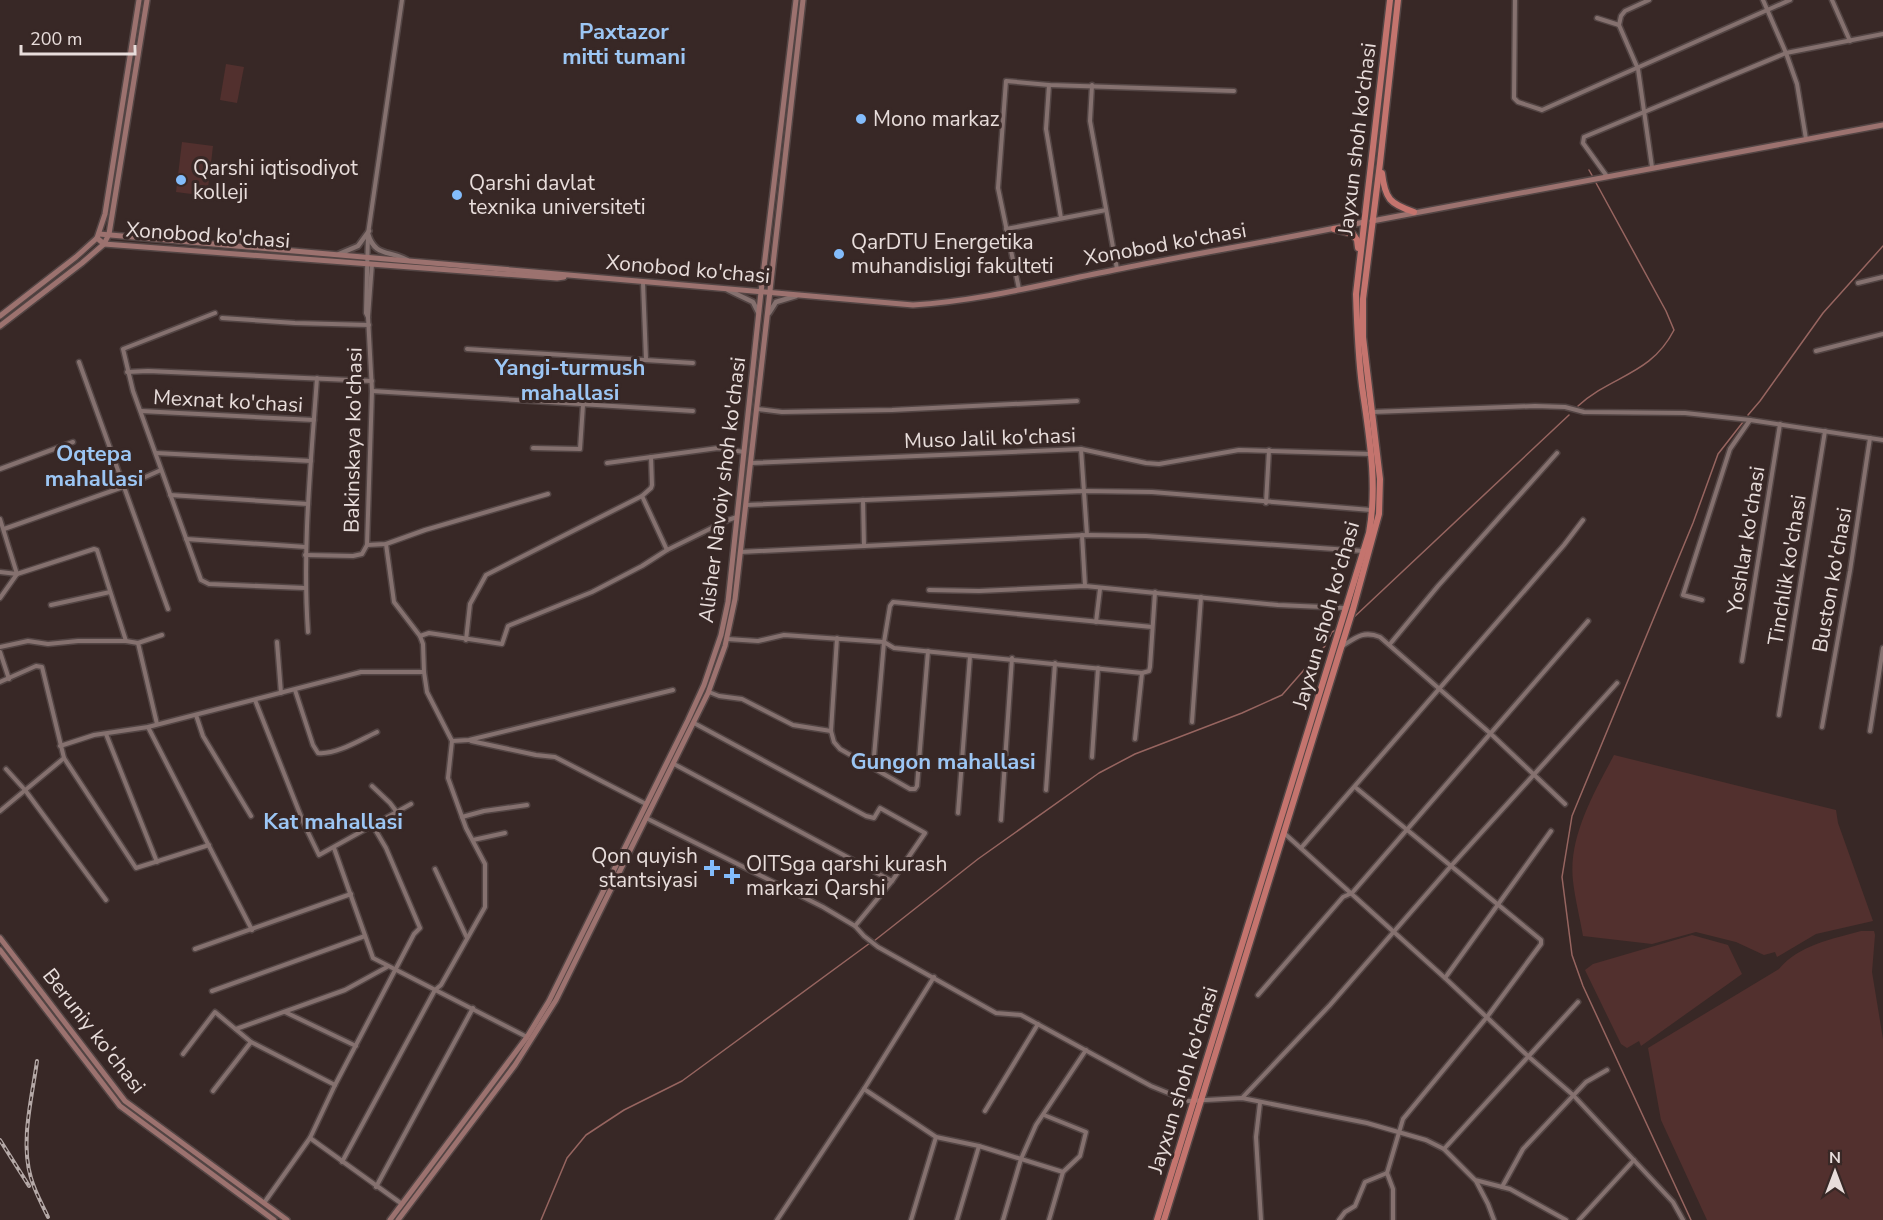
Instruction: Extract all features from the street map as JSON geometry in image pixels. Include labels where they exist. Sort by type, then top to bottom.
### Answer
[{"type":"highway","name":"Jayxun shoh ko'chasi","points":[[1157,1220],[1284,833],[1341,648],[1373,511],[1373,454],[1357,337],[1356,294],[1390,0]]},
{"type":"highway","name":"Jayxun shoh ko'chasi","points":[[1164,1220],[1197,1101],[1337,636],[1349,609],[1379,514],[1380,479],[1363,337],[1363,299],[1398,0]]},
{"type":"highway","points":[[1380,163],[1386,195],[1395,206],[1414,212]]},
{"type":"highway","points":[[1334,229],[1353,234],[1357,240],[1358,269]]},
{"type":"main road","points":[[0,316],[76,257],[98,236],[105,214],[139,0]]},
{"type":"main road","points":[[0,326],[104,244],[109,234],[147,0]]},
{"type":"main road","name":"Alisher Navoiy shoh ko'chasi","points":[[649,806],[674,764],[709,692],[727,639],[735,599],[799,2]]},
{"type":"main road","points":[[1372,221],[1883,124]]},
{"type":"main road","name":"Alisher Navoiy shoh ko'chasi","points":[[398,1220],[515,1065],[545,1019],[568,977],[644,817],[714,659],[728,602],[762,292],[779,182]]},
{"type":"main road","name":"Xonobod ko'chasi","points":[[569,276],[557,278],[369,261],[104,244],[98,236],[109,234],[335,255],[369,261],[409,261],[913,305],[936,304],[1019,289],[1117,269],[1241,248],[1364,222]]},
{"type":"main road","points":[[21,299],[26,305]]},
{"type":"main road","name":"Alisher Navoiy shoh ko'chasi","points":[[390,1220],[527,1037],[562,976],[644,817]]},
{"type":"main road","name":"Beruniy ko'chasi","points":[[0,938],[125,1101],[287,1220]]},
{"type":"main road","name":"Beruniy ko'chasi","points":[[0,950],[120,1106],[274,1220]]},
{"type":"main road","points":[[45,1008],[51,1003]]},
{"type":"street","name":"Bakinskaya ko'chasi","points":[[402,0],[368,232],[366,313],[369,317],[372,391],[367,545],[386,544],[425,530],[548,494]]},
{"type":"street","points":[[1515,0],[1514,98],[1518,102],[1542,110],[1790,0]]},
{"type":"street","points":[[1649,0],[1625,11],[1619,25],[1638,69],[1652,167]]},
{"type":"street","points":[[1763,0],[1797,84],[1806,139]]},
{"type":"street","points":[[1832,0],[1850,41]]},
{"type":"street","points":[[1597,18],[1619,25]]},
{"type":"street","points":[[1606,175],[1582,140],[1584,137],[1645,114],[1786,53],[1883,34]]},
{"type":"street","points":[[1019,289],[999,188],[1006,81],[1049,85],[1234,91]]},
{"type":"street","points":[[1049,85],[1046,129],[1061,218]]},
{"type":"street","points":[[1092,85],[1090,121],[1117,269]]},
{"type":"street","points":[[1006,229],[1106,210]]},
{"type":"street","name":"Xonobod ko'chasi","points":[[1364,222],[1372,221]]},
{"type":"street","points":[[335,255],[358,246],[368,232]]},
{"type":"street","points":[[368,232],[376,250],[397,254],[409,261]]},
{"type":"street","points":[[1858,283],[1883,277]]},
{"type":"street","points":[[643,283],[646,359]]},
{"type":"street","points":[[725,289],[753,302],[759,317]]},
{"type":"street","points":[[766,318],[776,302],[802,295]]},
{"type":"street","points":[[215,314],[123,349],[127,372],[201,580],[209,584],[305,588]]},
{"type":"street","points":[[222,318],[369,325]]},
{"type":"street","points":[[1816,351],[1883,334]]},
{"type":"street","points":[[467,349],[693,363]]},
{"type":"street","points":[[79,362],[168,609]]},
{"type":"street","points":[[127,372],[372,381]]},
{"type":"street","points":[[308,632],[305,555],[317,378]]},
{"type":"street","points":[[372,391],[693,411]]},
{"type":"street","points":[[757,409],[782,412],[881,410],[1077,401]]},
{"type":"street","points":[[533,448],[580,449],[583,405]]},
{"type":"street","points":[[1371,412],[1535,406],[1565,407],[1584,412],[1685,413],[1825,430],[1883,440]]},
{"type":"street","name":"Mexnat ko'chasi","points":[[141,411],[314,420]]},
{"type":"street","points":[[1702,600],[1683,595],[1730,449],[1750,420]]},
{"type":"street","name":"Yoshlar ko'chasi","points":[[1742,661],[1780,424]]},
{"type":"street","name":"Tinchlik ko'chasi","points":[[1779,715],[1825,430]]},
{"type":"street","name":"Buston ko'chasi","points":[[1822,727],[1850,571],[1870,438]]},
{"type":"street","points":[[0,469],[73,442]]},
{"type":"street","points":[[607,463],[718,448],[744,452]]},
{"type":"street","points":[[1081,448],[1085,586]]},
{"type":"street","name":"Muso Jalil ko'chasi","points":[[751,463],[1081,448],[1159,464],[1225,451],[1269,450],[1373,454]]},
{"type":"street","points":[[1266,502],[1269,450]]},
{"type":"street","points":[[156,453],[311,461]]},
{"type":"street","points":[[1390,644],[1446,577],[1557,453]]},
{"type":"street","points":[[466,640],[470,604],[486,575],[642,496],[652,484],[651,457]]},
{"type":"street","points":[[4,529],[123,487],[161,470]]},
{"type":"street","points":[[746,506],[1083,491],[1152,492],[1373,511]]},
{"type":"street","points":[[740,494],[747,494]]},
{"type":"street","points":[[170,495],[308,504]]},
{"type":"street","points":[[642,496],[667,550]]},
{"type":"street","points":[[863,500],[864,546]]},
{"type":"street","points":[[420,636],[429,633],[502,644],[508,626],[591,592],[642,566],[667,550],[728,519],[737,517]]},
{"type":"street","points":[[0,519],[17,574]]},
{"type":"street","points":[[1301,848],[1564,545],[1583,520]]},
{"type":"street","points":[[740,552],[1085,535],[1146,536],[1364,552]]},
{"type":"street","points":[[186,539],[306,547]]},
{"type":"street","points":[[342,1162],[435,990],[441,985],[485,907],[485,864],[462,817],[448,778],[452,741],[428,692],[424,672],[423,644],[420,636],[394,602],[386,544]]},
{"type":"street","points":[[305,555],[353,556],[362,554],[367,545]]},
{"type":"street","points":[[0,572],[17,574],[94,549],[98,552],[126,641]]},
{"type":"street","points":[[0,598],[17,574]]},
{"type":"street","points":[[929,590],[979,591],[1085,586],[1278,605],[1349,609]]},
{"type":"street","points":[[1096,622],[1100,589]]},
{"type":"street","points":[[51,605],[110,592]]},
{"type":"street","points":[[727,639],[758,641],[783,635],[837,638],[884,642],[894,648],[1012,658],[1142,673],[1149,671],[1150,667],[1155,592]]},
{"type":"street","points":[[1192,722],[1201,597]]},
{"type":"street","points":[[873,768],[884,642],[890,606],[893,602],[1152,627]]},
{"type":"street","points":[[1258,995],[1343,897],[1352,893],[1407,831],[1587,621]]},
{"type":"street","points":[[1341,648],[1358,636],[1370,633],[1390,644],[1535,774],[1565,804]]},
{"type":"street","points":[[0,647],[28,641],[48,644],[78,641],[138,643],[162,635]]},
{"type":"street","points":[[837,638],[831,730],[834,742],[840,749],[910,789],[915,789],[917,786],[928,651]]},
{"type":"street","points":[[278,642],[281,693]]},
{"type":"street","points":[[138,643],[157,724]]},
{"type":"street","points":[[1870,731],[1883,648]]},
{"type":"street","points":[[0,652],[9,679]]},
{"type":"street","points":[[958,813],[970,656]]},
{"type":"street","points":[[1001,820],[1012,658]]},
{"type":"street","points":[[1047,790],[1055,663]]},
{"type":"street","points":[[0,682],[36,666],[42,667],[64,758],[136,868],[209,845]]},
{"type":"street","points":[[1092,757],[1098,668]]},
{"type":"street","points":[[60,746],[77,739],[148,727],[361,672],[424,672]]},
{"type":"street","points":[[1135,740],[1142,673]]},
{"type":"street","points":[[1242,1098],[1394,933],[1451,866],[1617,682]]},
{"type":"street","points":[[295,690],[313,745],[318,753],[343,747],[377,732]]},
{"type":"street","points":[[452,741],[469,740],[673,690]]},
{"type":"street","points":[[709,692],[719,696],[742,699],[793,725],[831,730]]},
{"type":"street","points":[[255,700],[304,824],[319,855],[411,804]]},
{"type":"street","points":[[196,715],[203,736],[251,816]]},
{"type":"street","points":[[694,723],[866,816],[873,818],[880,808],[925,833],[892,881],[855,926]]},
{"type":"street","points":[[148,727],[252,930]]},
{"type":"street","points":[[106,734],[157,862]]},
{"type":"street","points":[[469,740],[555,757],[649,806]]},
{"type":"street","points":[[0,811],[64,758]]},
{"type":"street","points":[[674,764],[892,881]]},
{"type":"street","points":[[6,769],[25,790],[106,900]]},
{"type":"street","points":[[372,786],[396,812]]},
{"type":"street","points":[[1355,787],[1541,940],[1541,944],[1487,1017],[1403,1119],[1387,1173],[1393,1189],[1393,1220]]},
{"type":"street","points":[[462,817],[484,811],[527,805]]},
{"type":"street","points":[[644,817],[823,907],[855,926],[878,947],[996,1013],[1021,1015],[1174,1097],[1197,1101],[1242,1098],[1367,1123],[1426,1140],[1444,1149],[1475,1180],[1494,1220]]},
{"type":"street","points":[[264,1203],[310,1138],[414,934],[419,930],[420,924],[386,848],[373,826]]},
{"type":"street","points":[[1445,978],[1551,831]]},
{"type":"street","points":[[473,840],[505,833]]},
{"type":"street","points":[[1284,833],[1573,1095],[1673,1202],[1683,1220]]},
{"type":"street","points":[[334,848],[373,958],[396,972],[473,1008],[527,1037]]},
{"type":"street","points":[[435,869],[467,939]]},
{"type":"street","points":[[195,949],[351,894]]},
{"type":"street","points":[[212,991],[364,936]]},
{"type":"street","points":[[236,1029],[345,990],[387,967]]},
{"type":"street","points":[[777,1220],[864,1089],[934,977]]},
{"type":"street","points":[[1444,1149],[1578,1002]]},
{"type":"street","points":[[376,1187],[473,1008]]},
{"type":"street","points":[[183,1054],[215,1012],[251,1042],[335,1085]]},
{"type":"street","points":[[285,1012],[356,1046]]},
{"type":"street","points":[[984,1111],[1038,1024]]},
{"type":"street","points":[[213,1091],[251,1042]]},
{"type":"street","points":[[1003,1220],[1022,1159],[1036,1125],[1086,1050]]},
{"type":"street","points":[[1502,1187],[1523,1149],[1586,1082],[1607,1070]]},
{"type":"street","points":[[864,1089],[936,1137],[979,1146],[1063,1172]]},
{"type":"street","points":[[1260,1102],[1256,1137],[1260,1220]]},
{"type":"street","points":[[1044,1115],[1086,1132],[1080,1156],[1063,1172],[1049,1220]]},
{"type":"street","points":[[911,1220],[936,1137]]},
{"type":"street","points":[[310,1138],[376,1187],[402,1203]]},
{"type":"street","points":[[957,1220],[979,1146]]},
{"type":"street","points":[[1579,1220],[1634,1160]]},
{"type":"street","points":[[1339,1220],[1354,1206],[1365,1182],[1387,1173]]},
{"type":"street","points":[[1475,1180],[1510,1189],[1564,1219]]},
{"type":"shaded area","points":[[226,64],[244,67],[237,103],[220,100]]},
{"type":"shaded area","points":[[182,142],[213,146],[207,196],[176,192]]},
{"type":"shaded area","points":[[1614,755],[1836,810],[1838,823],[1873,921],[1816,934],[1777,957],[1775,952],[1764,955],[1736,942],[1696,932],[1652,944],[1583,936],[1573,881],[1574,848],[1584,816]]},
{"type":"shaded area","points":[[1861,931],[1874,931],[1875,935],[1872,972],[1883,1039],[1883,1220],[1707,1220],[1661,1120],[1648,1048],[1779,969],[1796,954],[1828,940]]},
{"type":"shaded area","points":[[1692,935],[1728,945],[1742,974],[1641,1046],[1639,1041],[1627,1048],[1621,1044],[1585,970],[1593,964]]},
{"type":"waterway","points":[[1589,170],[1593,177]]},
{"type":"waterway","points":[[1578,406],[1604,387],[1642,366],[1665,345],[1674,330],[1666,311],[1595,181]]},
{"type":"waterway","points":[[1748,415],[1823,313],[1883,246]]},
{"type":"waterway","points":[[1352,619],[1569,415]]},
{"type":"waterway","points":[[1691,1220],[1583,986],[1572,955],[1562,877],[1572,816],[1693,523],[1718,454],[1743,422]]},
{"type":"waterway","points":[[874,941],[978,859],[1099,773],[1135,754],[1242,713],[1282,695],[1336,630]]},
{"type":"waterway","points":[[541,1220],[567,1158],[586,1135],[624,1110],[682,1081],[870,943]]},
{"type":"railway","points":[[37,1061],[28,1120],[27,1150],[33,1183],[48,1217]]},
{"type":"railway","points":[[0,1140],[29,1186]]},
{"type":"place","name":"Mono markaz","points":[[861,119]]},
{"type":"place","name":"Qarshi iqtisodiyot kolleji","points":[[181,180]]},
{"type":"place","name":"Qarshi davlat texnika universiteti","points":[[457,195]]},
{"type":"place","name":"QarDTU Energetika muhandisligi fakulteti","points":[[839,254]]},
{"type":"place","name":"Qon quyish stantsiyasi","points":[[712,868]]},
{"type":"place","name":"OITSga qarshi kurash markazi Qarshi","points":[[732,876]]},
{"type":"district","name":"Paxtazor mitti tumani","points":[[624,44]]},
{"type":"district","name":"Yangi-turmush mahallasi","points":[[570,380]]},
{"type":"district","name":"Oqtepa mahallasi","points":[[94,466]]},
{"type":"district","name":"Gungon mahallasi","points":[[943,761]]},
{"type":"district","name":"Kat mahallasi","points":[[333,821]]}]
